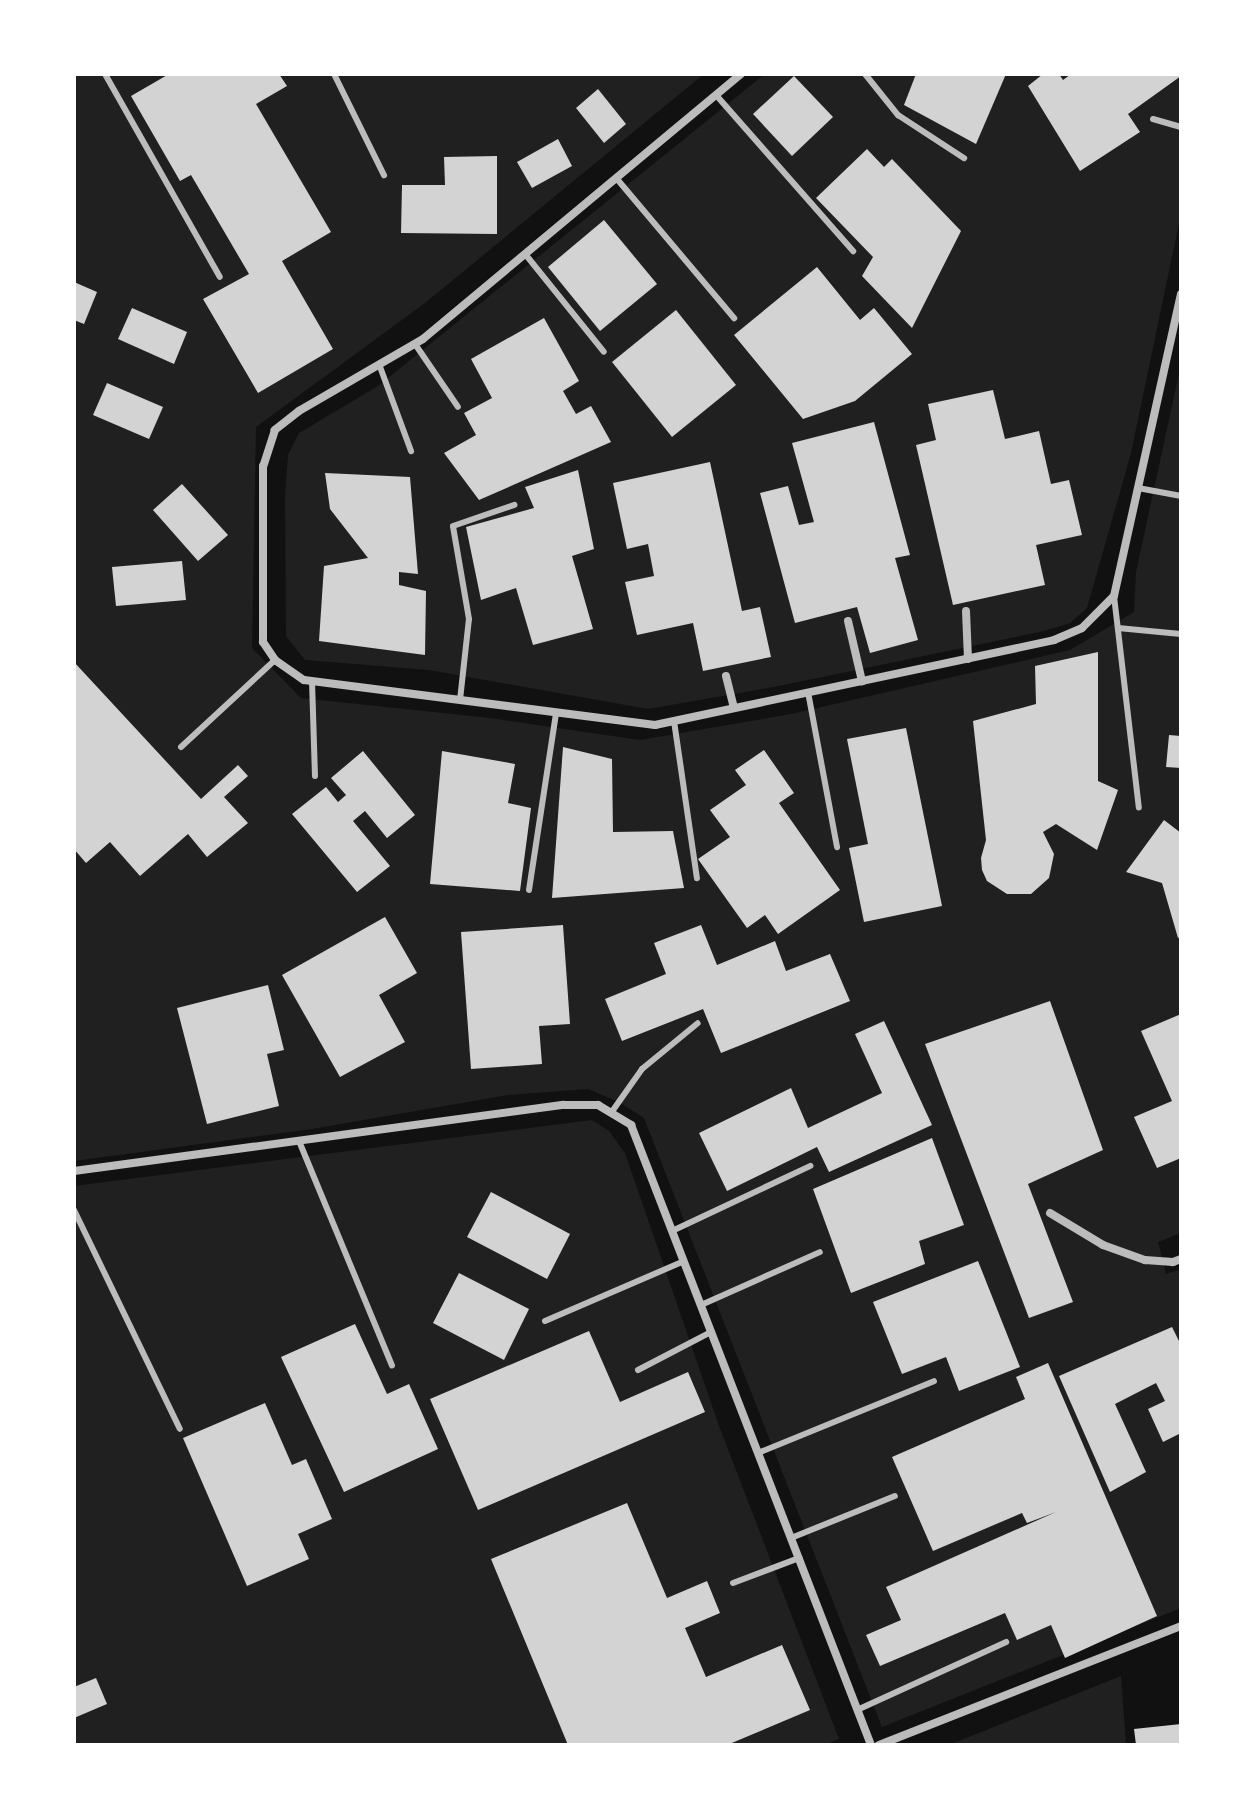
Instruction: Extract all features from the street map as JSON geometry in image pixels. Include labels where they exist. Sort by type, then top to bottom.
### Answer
[{"type":"street","points":[[741,74],[415,344],[299,411],[275,430],[263,466],[263,642],[275,660],[304,680],[655,725],[1054,640],[1082,628],[1114,596],[1181,294]]},
{"type":"street","points":[[966,611],[968,659]]},
{"type":"street","points":[[848,621],[862,681]]},
{"type":"street","points":[[726,676],[734,708]]},
{"type":"street","points":[[74,1171],[564,1105],[598,1105],[631,1125],[871,1745]]},
{"type":"street","points":[[1050,1213],[1103,1245],[1145,1260],[1173,1262],[1181,1259]]},
{"type":"street","points":[[879,1745],[1181,1626]]},
{"type":"lane","points":[[105,74],[220,277]]},
{"type":"lane","points":[[334,74],[384,175]]},
{"type":"lane","points":[[865,74],[898,115],[964,158]]},
{"type":"lane","points":[[716,95],[853,251]]},
{"type":"lane","points":[[1153,119],[1181,127]]},
{"type":"lane","points":[[617,179],[734,318]]},
{"type":"lane","points":[[526,255],[604,352]]},
{"type":"lane","points":[[415,344],[458,407]]},
{"type":"lane","points":[[379,364],[411,451]]},
{"type":"lane","points":[[1138,488],[1181,496]]},
{"type":"lane","points":[[460,700],[469,619],[453,526],[514,505]]},
{"type":"lane","points":[[1114,596],[1139,808]]},
{"type":"lane","points":[[1118,628],[1181,634]]},
{"type":"lane","points":[[181,747],[275,660]]},
{"type":"lane","points":[[312,681],[315,776]]},
{"type":"lane","points":[[808,692],[837,847]]},
{"type":"lane","points":[[529,890],[556,713]]},
{"type":"lane","points":[[674,721],[697,878]]},
{"type":"lane","points":[[611,1113],[642,1069],[698,1023]]},
{"type":"lane","points":[[299,1141],[392,1366]]},
{"type":"lane","points":[[672,1231],[810,1166]]},
{"type":"lane","points":[[74,1210],[180,1429]]},
{"type":"lane","points":[[701,1305],[820,1252]]},
{"type":"lane","points":[[545,1321],[684,1261]]},
{"type":"lane","points":[[638,1370],[711,1332]]},
{"type":"lane","points":[[758,1453],[934,1381]]},
{"type":"lane","points":[[791,1538],[895,1496]]},
{"type":"lane","points":[[733,1583],[799,1558]]},
{"type":"lane","points":[[857,1710],[1006,1642]]},
{"type":"shaded area","points":[[74,74],[704,74],[425,303],[256,427],[252,648],[301,698],[490,718],[640,740],[791,714],[1070,650],[1134,612],[1136,572],[1181,364],[1181,1233],[1158,1242],[1166,1274],[1181,1269],[1181,1608],[882,1727],[644,1118],[619,1102],[588,1089],[508,1095],[312,1129],[74,1161]]},
{"type":"shaded area","points":[[765,74],[1181,74],[1181,214],[1131,453],[1087,608],[1070,623],[1044,631],[774,687],[648,709],[429,670],[305,660],[286,636],[285,495],[288,455],[299,433],[378,386]]},
{"type":"shaded area","points":[[592,1120],[609,1131],[625,1153],[718,1423],[839,1739],[824,1745],[74,1745],[74,1186]]},
{"type":"shaded area","points":[[1121,1676],[1126,1745],[949,1745]]},
{"type":"building","points":[[169,74],[279,74],[287,86],[256,104],[331,232],[282,261],[333,349],[258,393],[203,299],[249,274],[191,175],[180,181],[131,96]]},
{"type":"building","points":[[916,74],[1006,74],[976,144],[904,105]]},
{"type":"building","points":[[1043,74],[1059,74],[1063,80],[1071,74],[1181,76],[1128,114],[1140,132],[1080,171],[1028,86]]},
{"type":"building","points":[[794,76],[833,117],[792,156],[753,114]]},
{"type":"building","points":[[598,89],[626,124],[604,143],[576,108]]},
{"type":"building","points":[[558,139],[572,166],[532,188],[517,162]]},
{"type":"building","points":[[867,149],[884,167],[892,159],[961,231],[912,328],[862,276],[873,257],[816,198]]},
{"type":"building","points":[[497,156],[497,234],[401,233],[402,185],[445,185],[444,157]]},
{"type":"building","points":[[604,220],[657,284],[600,331],[548,267]]},
{"type":"building","points":[[817,267],[860,320],[874,308],[912,354],[855,401],[803,419],[734,335]]},
{"type":"building","points":[[74,282],[97,292],[84,324],[74,320]]},
{"type":"building","points":[[132,308],[187,332],[174,364],[118,339]]},
{"type":"building","points":[[676,310],[736,385],[672,437],[612,362]]},
{"type":"building","points":[[544,318],[579,381],[563,391],[576,414],[591,406],[611,442],[479,500],[444,453],[476,435],[464,413],[492,398],[471,359]]},
{"type":"building","points":[[107,383],[163,407],[149,439],[93,415]]},
{"type":"building","points":[[993,390],[1005,439],[1039,431],[1051,484],[1069,480],[1082,535],[1036,545],[1045,585],[953,605],[916,445],[936,440],[928,404]]},
{"type":"building","points":[[874,422],[910,555],[895,558],[918,640],[870,653],[857,607],[795,623],[760,493],[788,486],[799,525],[814,522],[792,443]]},
{"type":"building","points":[[710,462],[742,611],[760,607],[771,657],[703,671],[693,623],[637,635],[625,582],[654,576],[648,544],[627,549],[613,483]]},
{"type":"building","points":[[578,470],[594,549],[572,556],[593,629],[533,645],[516,588],[481,600],[466,527],[534,508],[525,487]]},
{"type":"building","points":[[325,473],[410,477],[418,574],[399,572],[399,585],[426,591],[425,655],[319,641],[324,566],[368,558],[330,509]]},
{"type":"building","points":[[182,484],[228,535],[198,561],[153,510]]},
{"type":"building","points":[[182,561],[186,600],[116,606],[112,567]]},
{"type":"building","points":[[1098,652],[1098,781],[1118,790],[1097,850],[1056,824],[1043,832],[1054,854],[1049,878],[1031,894],[1007,894],[987,881],[982,870],[981,858],[986,840],[973,721],[1036,704],[1035,666]]},
{"type":"building","points":[[74,662],[201,799],[238,765],[248,776],[224,797],[248,823],[207,857],[188,834],[140,876],[110,842],[86,863],[74,849]]},
{"type":"building","points":[[906,728],[942,906],[864,922],[849,848],[868,844],[847,739]]},
{"type":"building","points":[[1169,735],[1181,736],[1181,768],[1166,767]]},
{"type":"building","points":[[563,747],[612,759],[613,832],[673,831],[684,888],[552,898]]},
{"type":"building","points":[[764,750],[794,793],[779,803],[840,890],[778,934],[765,915],[747,928],[698,859],[730,837],[710,810],[746,785],[735,770]]},
{"type":"building","points":[[363,751],[415,815],[387,838],[365,811],[353,821],[390,866],[357,892],[292,814],[326,787],[338,802],[346,795],[331,778]]},
{"type":"building","points":[[442,751],[515,764],[508,803],[531,808],[520,891],[430,884]]},
{"type":"building","points":[[1164,820],[1181,833],[1181,937],[1178,938],[1162,883],[1126,872]]},
{"type":"building","points":[[385,917],[417,973],[379,995],[405,1042],[340,1077],[282,975]]},
{"type":"building","points":[[563,925],[570,1024],[539,1026],[542,1064],[471,1069],[461,932]]},
{"type":"building","points":[[701,925],[717,965],[775,941],[786,971],[830,954],[850,1001],[721,1053],[703,1009],[622,1041],[605,999],[666,974],[654,943]]},
{"type":"building","points":[[268,985],[284,1050],[267,1054],[279,1106],[207,1124],[177,1008]]},
{"type":"building","points":[[1050,1001],[1103,1150],[1028,1184],[1073,1302],[1029,1318],[925,1044]]},
{"type":"building","points":[[1181,1014],[1181,1158],[1157,1168],[1134,1117],[1172,1101],[1141,1031]]},
{"type":"building","points":[[884,1021],[932,1125],[829,1172],[817,1147],[727,1191],[699,1133],[791,1088],[808,1128],[882,1093],[855,1034]]},
{"type":"building","points":[[932,1138],[964,1225],[919,1241],[925,1264],[851,1293],[813,1189]]},
{"type":"building","points":[[491,1192],[570,1234],[547,1279],[467,1237]]},
{"type":"building","points":[[978,1261],[1020,1367],[959,1391],[946,1357],[902,1374],[873,1302]]},
{"type":"building","points":[[459,1273],[529,1309],[504,1360],[433,1323]]},
{"type":"building","points":[[355,1324],[387,1394],[409,1384],[438,1449],[344,1492],[281,1357]]},
{"type":"building","points":[[1172,1327],[1181,1345],[1181,1433],[1163,1442],[1148,1409],[1165,1401],[1156,1383],[1115,1404],[1146,1472],[1110,1492],[1059,1376]]},
{"type":"building","points":[[589,1331],[620,1402],[688,1372],[705,1412],[478,1510],[430,1399]]},
{"type":"building","points":[[1048,1363],[1157,1616],[1065,1658],[1051,1625],[1017,1640],[1005,1613],[880,1666],[866,1635],[901,1620],[886,1587],[1056,1512],[1027,1523],[1022,1513],[933,1551],[892,1457],[1025,1399],[1016,1377]]},
{"type":"building","points":[[265,1403],[292,1465],[306,1459],[332,1519],[298,1534],[309,1559],[247,1586],[183,1438]]},
{"type":"building","points":[[627,1503],[667,1598],[707,1581],[720,1613],[685,1628],[706,1677],[782,1645],[810,1710],[727,1745],[568,1745],[491,1559]]},
{"type":"building","points":[[96,1678],[107,1704],[74,1718],[74,1687]]},
{"type":"building","points":[[1181,1724],[1181,1745],[1136,1745],[1134,1729]]}]
